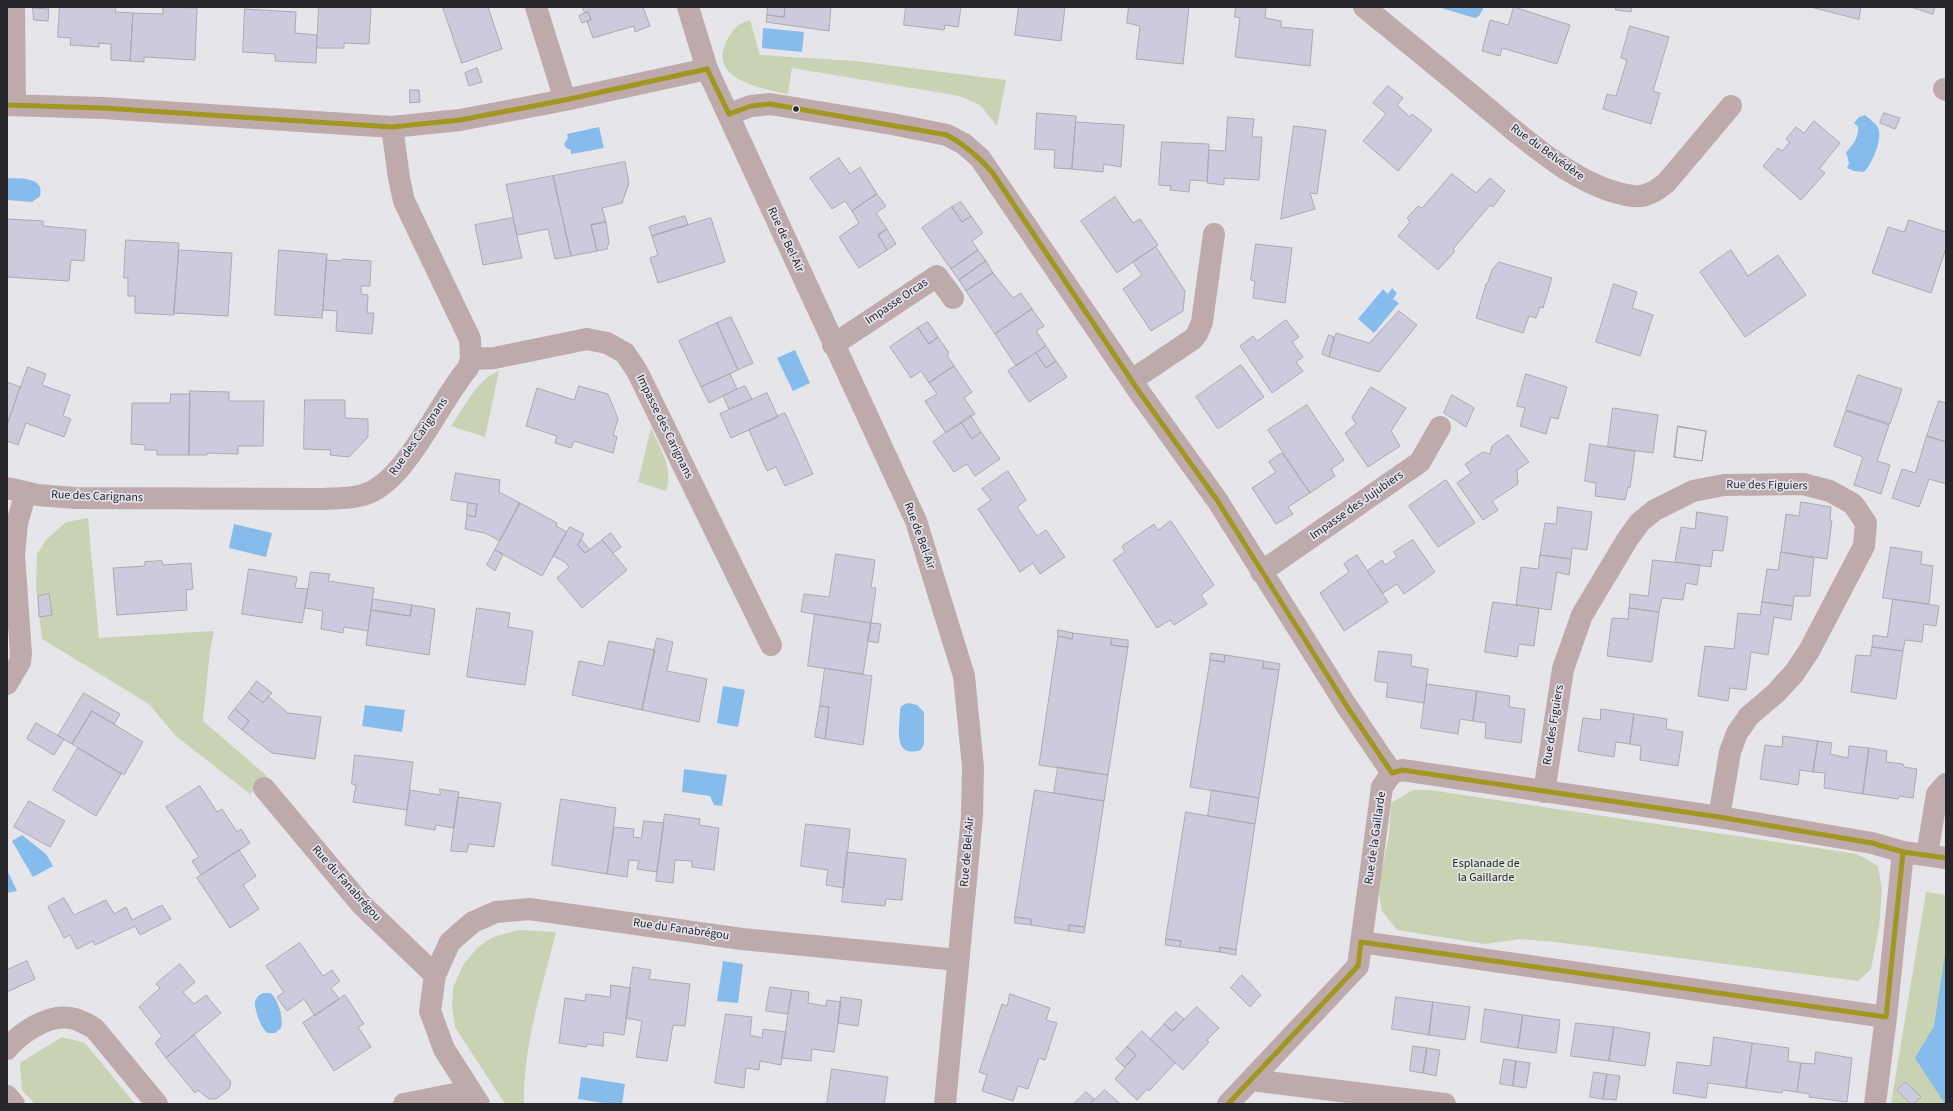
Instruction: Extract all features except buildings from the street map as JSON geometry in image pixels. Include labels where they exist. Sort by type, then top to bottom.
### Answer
[{"type":"street","points":[[14,7],[11,105],[392,127],[460,120],[565,100],[707,69]]},
{"type":"street","points":[[536,7],[565,100]]},
{"type":"street","name":"Rue de Bel-Air","points":[[688,7],[707,69],[833,345],[916,521],[964,676],[973,767],[973,793],[945,1104]]},
{"type":"street","name":"Rue du Belvédère","points":[[1364,7],[1516,132],[1558,164],[1589,183],[1608,191],[1635,196],[1647,195],[1657,190],[1666,183],[1731,106]]},
{"type":"street","points":[[728,114],[752,106],[770,104],[929,131],[947,135],[964,144],[980,158],[992,172],[1132,380],[1217,500],[1346,705],[1392,773],[1402,770],[1719,817],[1872,843],[1903,852],[1936,857],[1938,794],[1946,784]]},
{"type":"street","name":"Rue des Carignans","points":[[16,490],[38,495],[75,498],[323,499],[350,498],[371,492],[388,480],[402,465],[468,368],[471,359],[470,339],[404,201],[399,178],[392,127]]},
{"type":"street","points":[[1132,380],[1193,339],[1197,334],[1202,322],[1214,234]]},
{"type":"street","name":"Impasse Orcas","points":[[833,345],[936,276],[953,298]]},
{"type":"street","name":"Impasse des Carignans","points":[[471,359],[494,358],[587,339],[607,343],[625,353],[637,371],[771,645]]},
{"type":"street","name":"Impasse des Jujubiers","points":[[1261,572],[1420,462],[1440,428]]},
{"type":"street","name":"Rue des Figuiers","points":[[1544,792],[1563,669],[1582,615],[1640,522],[1655,510],[1693,491],[1724,485],[1803,484],[1830,491],[1853,504],[1866,523],[1864,546],[1802,661],[1776,693],[1749,716],[1737,733],[1730,752],[1719,817]]},
{"type":"street","points":[[7,684],[20,662],[22,654],[14,555],[17,523],[16,490]]},
{"type":"street","name":"Rue de la Gaillarde","points":[[1228,1104],[1358,966],[1382,787],[1392,773]]},
{"type":"street","name":"Rue du Fanabrégou","points":[[264,788],[361,904],[435,975]]},
{"type":"street","points":[[1875,1104],[1886,1017],[1903,852]]},
{"type":"street","name":"Rue du Fanabrégou","points":[[475,1097],[444,1049],[430,1011],[435,975],[450,942],[473,922],[496,912],[529,909],[742,939],[958,960]]},
{"type":"street","points":[[1361,942],[1886,1017]]},
{"type":"street","points":[[7,1049],[26,1032],[44,1022],[69,1017],[82,1021],[95,1029],[156,1104]]},
{"type":"street","points":[[1251,1080],[1445,1104]]},
{"type":"street","points":[[7,1096],[14,1104]]},
{"type":"street","points":[[404,1104],[475,1097]]},
{"type":"green space","points":[[750,20],[760,55],[855,61],[1006,80],[997,126],[980,105],[960,96],[792,68],[788,94],[766,89],[741,80],[731,74],[725,65],[723,55],[726,42],[730,34],[742,23]]},
{"type":"green space","points":[[499,371],[485,437],[451,426],[466,403],[484,380]]},
{"type":"green space","points":[[651,428],[662,451],[667,467],[668,483],[666,491],[638,482]]},
{"type":"green space","points":[[88,518],[99,638],[214,631],[210,650],[203,721],[267,776],[250,794],[176,736],[149,704],[42,639],[36,587],[37,554],[46,540],[66,522]]},
{"type":"green space","name":"Esplanade de la Gaillarde","points":[[1413,790],[1430,790],[1857,854],[1878,866],[1882,890],[1879,927],[1871,969],[1858,981],[1555,942],[1520,939],[1485,944],[1397,930],[1382,911],[1378,889],[1389,835],[1391,803]]},
{"type":"green space","points":[[1926,892],[1946,895],[1946,1104],[1891,1104]]},
{"type":"green space","points":[[519,930],[556,932],[534,1017],[527,1061],[524,1104],[505,1104],[455,1027],[452,1005],[453,988],[463,965],[478,947],[493,937]]},
{"type":"green space","points":[[62,1037],[85,1043],[135,1104],[35,1104],[22,1090],[20,1063]]},
{"type":"water","points":[[1438,7],[1484,7],[1479,16],[1475,18]]},
{"type":"water","points":[[763,28],[804,32],[802,52],[762,48]]},
{"type":"water","points":[[1865,115],[1878,128],[1878,145],[1864,172],[1854,171],[1847,168],[1849,163],[1846,152],[1853,144],[1858,134],[1858,127],[1854,123],[1859,117]]},
{"type":"water","points":[[599,127],[604,148],[571,154],[571,150],[566,148],[564,144],[568,138],[567,134]]},
{"type":"water","points":[[7,178],[24,179],[35,182],[39,185],[41,190],[40,196],[32,202],[7,200]]},
{"type":"water","points":[[1392,288],[1397,293],[1393,299],[1399,303],[1374,333],[1358,319],[1383,289],[1388,294]]},
{"type":"water","points":[[795,350],[810,383],[793,391],[777,358]]},
{"type":"water","points":[[234,524],[272,533],[266,557],[229,548]]},
{"type":"water","points":[[723,686],[745,690],[738,727],[717,723]]},
{"type":"water","points":[[908,703],[917,705],[924,712],[924,744],[921,750],[912,752],[905,750],[902,746],[899,733],[901,706]]},
{"type":"water","points":[[365,705],[405,710],[402,732],[362,726]]},
{"type":"water","points":[[684,769],[727,775],[722,806],[714,805],[710,796],[682,792]]},
{"type":"water","points":[[22,835],[46,854],[53,866],[33,877],[12,841]]},
{"type":"water","points":[[7,870],[17,891],[7,893]]},
{"type":"water","points":[[1946,948],[1945,1104],[1915,1058],[1934,1026]]},
{"type":"water","points":[[723,961],[743,964],[738,1003],[717,1001]]},
{"type":"water","points":[[263,993],[270,993],[276,999],[280,1009],[282,1024],[281,1028],[275,1033],[268,1033],[265,1031],[257,1015],[255,1001]]},
{"type":"water","points":[[581,1077],[625,1084],[622,1104],[609,1104],[578,1099]]},
{"type":"transit line","points":[[7,105],[103,108],[392,127],[460,120],[565,100],[707,69],[729,114],[751,106],[770,104],[947,135],[971,151],[992,172],[1140,393],[1217,500],[1346,705],[1392,773],[1402,770],[1719,817],[1872,843],[1903,852],[1946,858]]},
{"type":"transit line","points":[[1228,1104],[1358,966],[1361,942],[1886,1017],[1903,852]]}]
